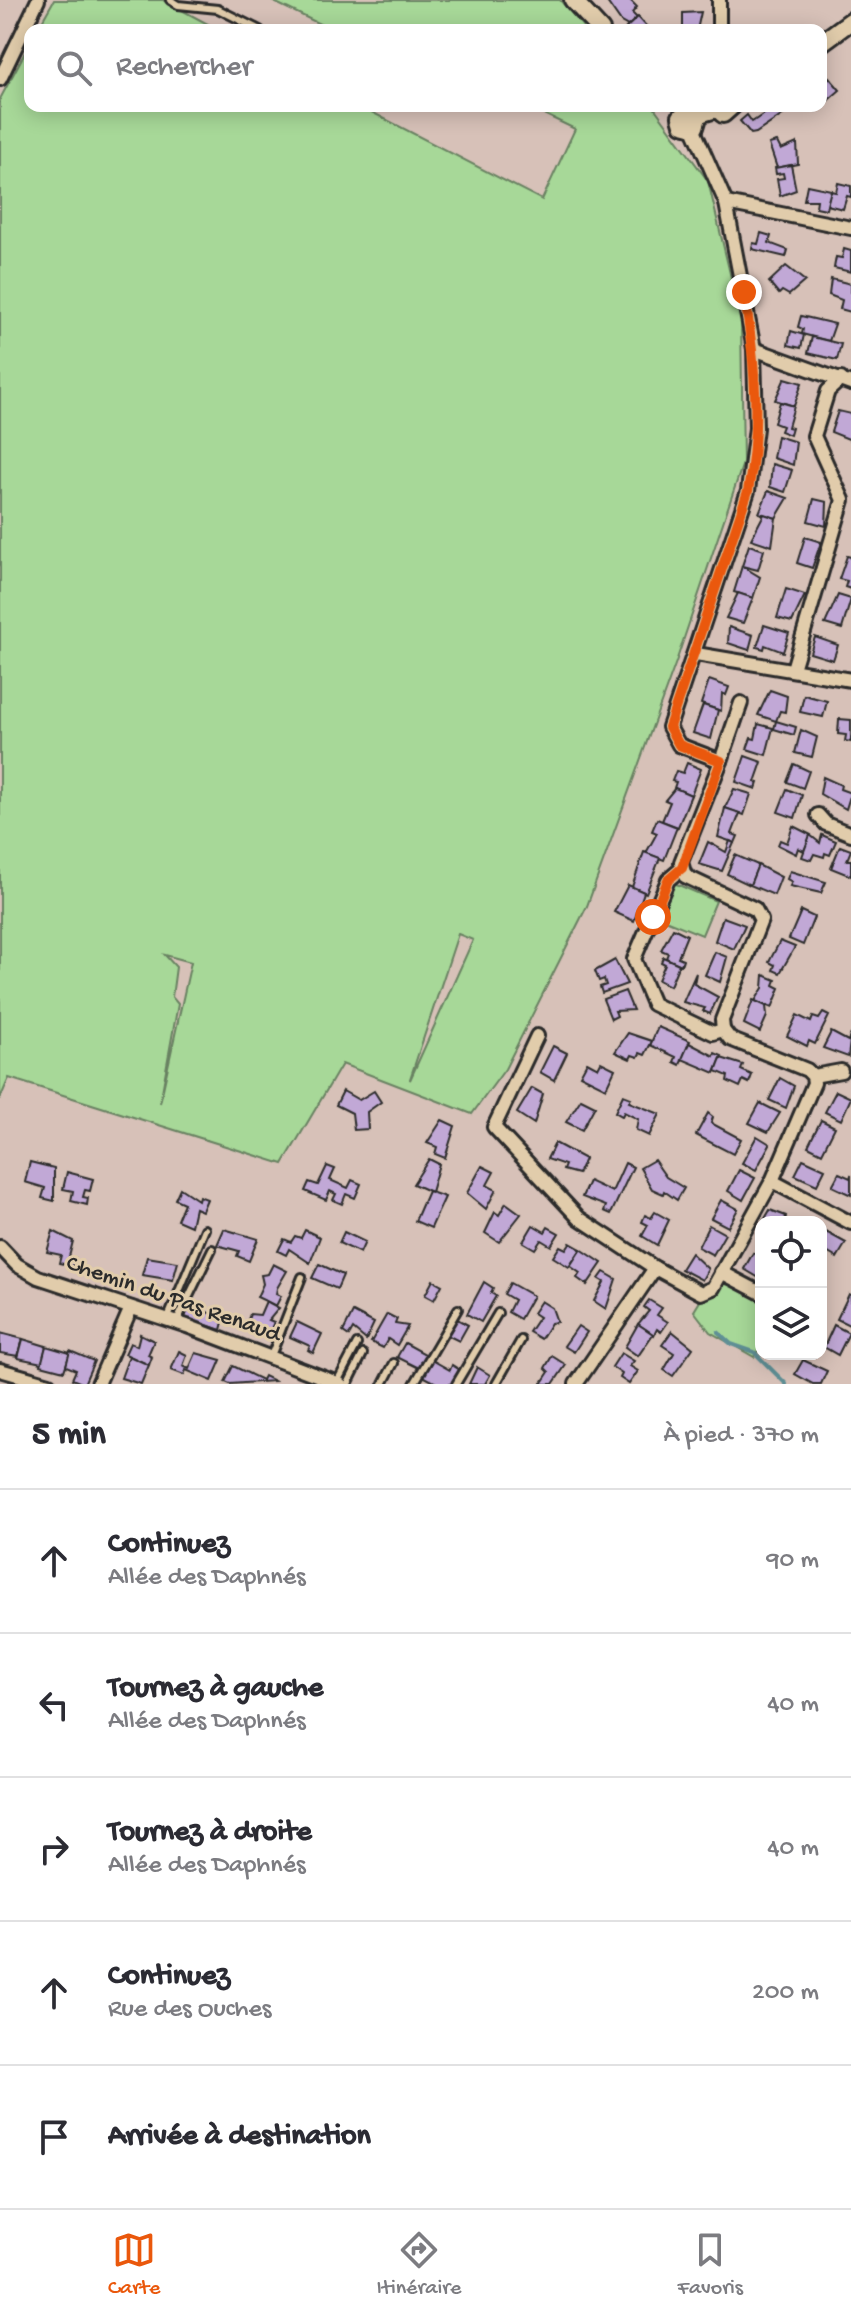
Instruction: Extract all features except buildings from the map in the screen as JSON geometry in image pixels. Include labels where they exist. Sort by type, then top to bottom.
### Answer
[{"type":"street","points":[[26,24],[38,0]]},
{"type":"street","points":[[719,0],[719,24]]},
{"type":"street","points":[[577,1],[596,24]]},
{"type":"street","points":[[827,39],[851,21]]},
{"type":"street","points":[[0,79],[24,29]]},
{"type":"street","points":[[687,115],[726,203],[754,349],[756,428],[748,491],[670,733],[679,745],[721,761]]},
{"type":"street","points":[[726,203],[851,228]]},
{"type":"street","points":[[754,349],[846,382]]},
{"type":"street","points":[[793,669],[843,500],[814,436],[828,391],[846,382]]},
{"type":"street","points":[[696,654],[851,680]]},
{"type":"street","points":[[723,1030],[713,1033],[653,1004],[634,959],[668,880],[682,868],[741,703]]},
{"type":"street","points":[[818,815],[826,824],[851,834]]},
{"type":"street","points":[[537,1036],[494,1127],[579,1218],[655,1268],[701,1293],[713,1288],[772,1181],[812,1090],[813,1076],[807,1070],[730,1039],[723,1030],[722,1020],[761,920],[755,909],[691,881],[682,868]]},
{"type":"street","points":[[813,1076],[841,1071]]},
{"type":"street","points":[[772,1181],[851,1223]]},
{"type":"street","name":"Chemin du Pas Renaud","points":[[0,1247],[17,1265],[38,1277],[172,1321],[342,1383]]},
{"type":"street","points":[[576,1384],[655,1268]]},
{"type":"street","points":[[721,1272],[755,1290]]},
{"type":"street","points":[[98,1384],[131,1308]]},
{"type":"street","points":[[0,1370],[49,1384]]},
{"type":"lane","points":[[170,0],[178,5],[218,9],[248,24]]},
{"type":"lane","points":[[172,1321],[205,1229]]},
{"type":"lane","points":[[172,1321],[212,1249]]},
{"type":"lane","points":[[271,1356],[302,1277]]},
{"type":"lane","points":[[414,1384],[458,1309]]},
{"type":"lane","points":[[456,1384],[498,1313]]},
{"type":"lane","points":[[496,1384],[521,1340]]},
{"type":"lane","points":[[342,1383],[357,1344]]},
{"type":"lane","points":[[342,1383],[363,1354]]},
{"type":"lane","points":[[383,1384],[394,1363]]},
{"type":"green space","points":[[54,0],[163,0],[208,24],[40,24]]},
{"type":"green space","points":[[270,0],[560,0],[581,24],[320,24]]},
{"type":"green space","points":[[24,54],[24,112],[372,112],[542,200],[575,129],[540,112],[657,112],[708,181],[741,320],[743,463],[676,662],[587,906],[505,1069],[472,1114],[342,1064],[283,1164],[9,1078],[0,1099],[0,99]],"holes":[[[458,934],[473,940],[410,1080]],[[165,955],[191,962],[160,1103],[178,1004],[172,997],[176,967]]]},
{"type":"green space","points":[[674,883],[716,901],[702,935],[660,918]]},
{"type":"green space","points":[[734,1283],[755,1296],[754,1357],[710,1332],[694,1311],[702,1298],[711,1297],[722,1285]]},
{"type":"waterway","points":[[718,1332],[731,1344],[754,1352],[786,1384]]},
{"type":"route","points":[[653,917],[668,880],[682,868],[681,862],[721,761],[679,745],[669,727],[700,644],[748,491],[754,458],[757,397],[754,349],[744,292]]}]
